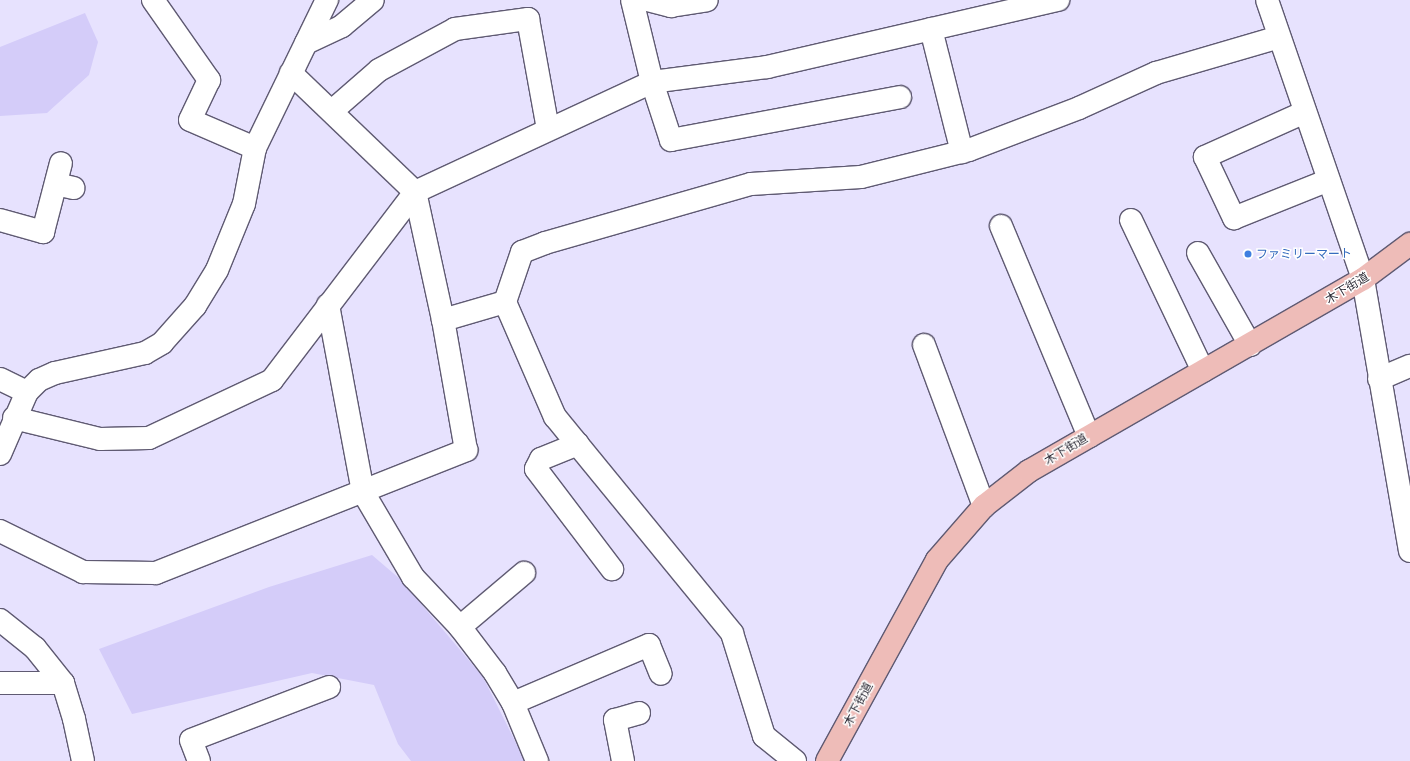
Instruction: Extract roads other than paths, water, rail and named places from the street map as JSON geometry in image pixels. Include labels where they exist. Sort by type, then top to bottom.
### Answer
[{"type":"main road","name":"木下街道","points":[[827,761],[937,560],[984,506],[1030,471],[1364,279],[1410,244]]},
{"type":"street","points":[[153,0],[209,80],[190,120],[255,148]]},
{"type":"street","points":[[0,453],[14,418],[27,392],[39,380],[55,373],[145,353],[162,343],[195,306],[217,270],[244,204],[255,148],[327,0]]},
{"type":"street","points":[[306,43],[342,26],[373,0]]},
{"type":"street","points":[[632,0],[652,82],[671,140],[900,97]]},
{"type":"street","points":[[648,0],[671,6],[707,0]]},
{"type":"street","points":[[14,418],[100,440],[149,438],[272,380],[415,192],[652,82],[767,67],[1058,0]]},
{"type":"street","points":[[1267,0],[1364,279],[1379,379],[1410,551]]},
{"type":"street","points":[[332,111],[379,70],[455,29],[528,20],[548,129]]},
{"type":"street","points":[[931,29],[962,152]]},
{"type":"street","points":[[795,761],[764,736],[732,633],[555,417],[505,302],[522,252],[545,243],[751,184],[862,177],[962,152],[1080,108],[1156,73],[1279,37]]},
{"type":"street","points":[[0,530],[83,572],[156,573],[466,450],[443,320],[415,192],[291,73]]},
{"type":"street","points":[[1305,112],[1205,156],[1234,218],[1329,180]]},
{"type":"street","points":[[0,220],[44,232],[65,186],[61,163]]},
{"type":"street","points":[[1131,220],[1203,371]]},
{"type":"street","points":[[1001,226],[1089,436]]},
{"type":"street","points":[[1198,253],[1250,345]]},
{"type":"street","points":[[443,320],[505,302]]},
{"type":"street","points":[[328,305],[363,492],[414,577],[460,627],[495,673],[514,703],[536,761]]},
{"type":"street","points":[[924,345],[984,506]]},
{"type":"street","points":[[1379,379],[1410,366]]},
{"type":"street","points":[[0,379],[27,392]]},
{"type":"street","points":[[578,444],[540,459],[536,469],[612,569]]},
{"type":"street","points":[[460,627],[524,573]]},
{"type":"street","points":[[0,620],[35,648],[63,684],[74,719],[83,761]]},
{"type":"street","points":[[514,703],[649,645],[661,674]]},
{"type":"street","points":[[0,684],[63,684]]},
{"type":"street","points":[[199,761],[191,740],[330,687]]},
{"type":"street","points":[[623,761],[615,720],[639,713]]},
{"type":"place","name":"ファミリーマート","points":[[1248,254]]}]
